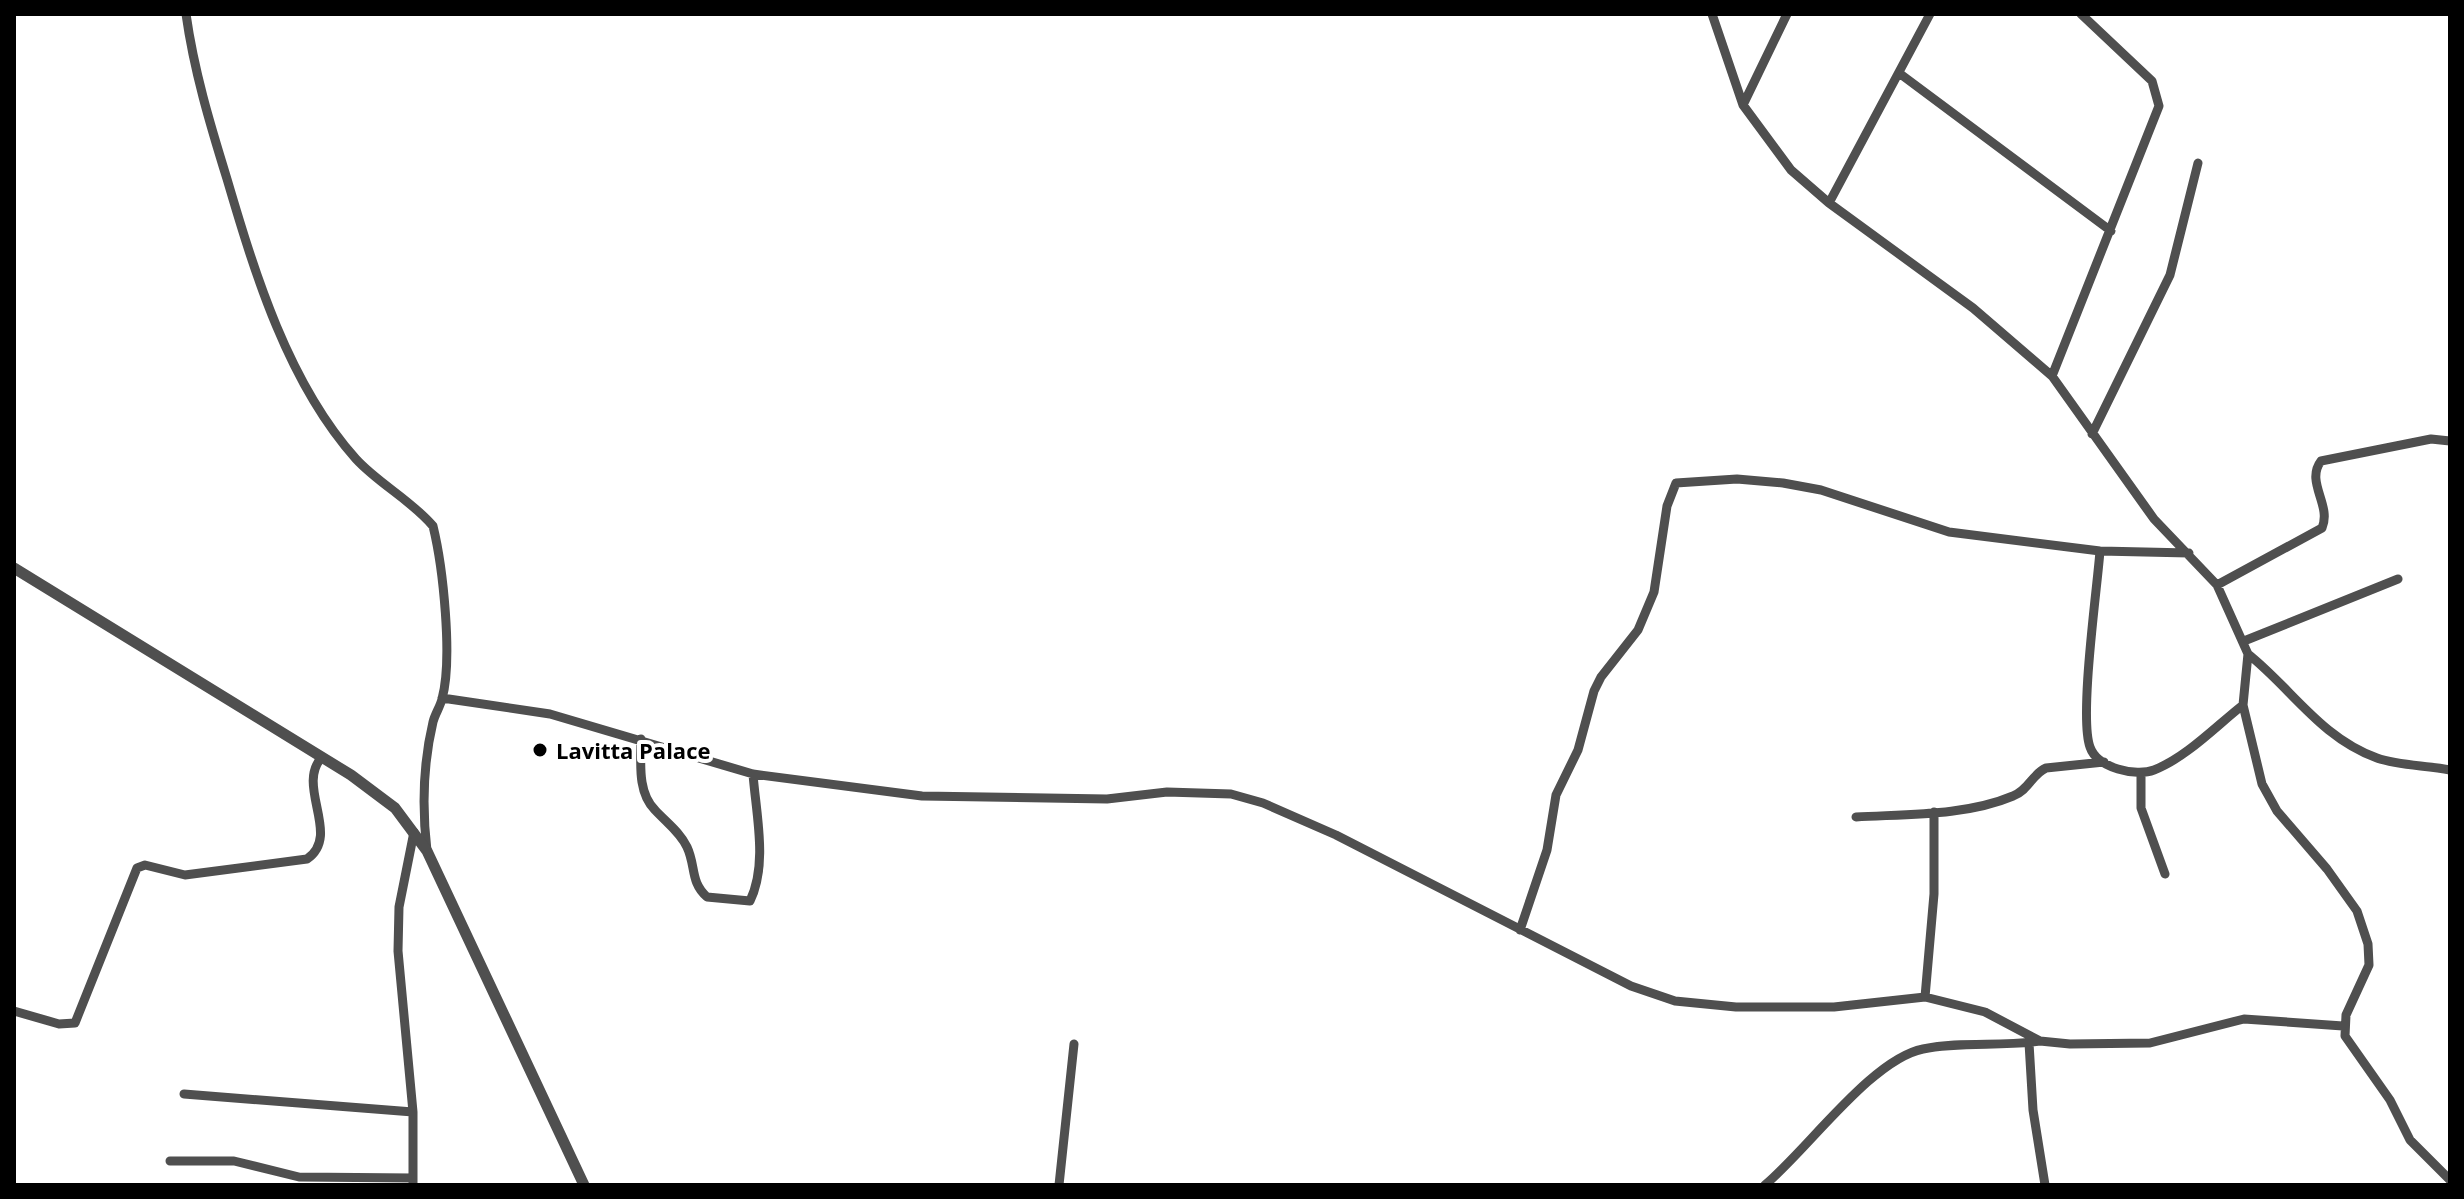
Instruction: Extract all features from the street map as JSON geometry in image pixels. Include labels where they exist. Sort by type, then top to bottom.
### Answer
[{"type":"street","points":[[186,14],[205,105],[245,247],[282,339],[299,374],[355,458],[433,526],[444,604],[442,698],[433,719],[425,769],[427,851]]},
{"type":"street","points":[[1712,14],[1743,105],[1791,170],[1829,203],[1973,308],[2052,376],[2154,519],[2217,585],[2248,654],[2243,705],[2250,741],[2268,797],[2327,869],[2361,920],[2369,965],[2343,1026],[2350,1045],[2390,1100],[2410,1140],[2450,1180]]},
{"type":"street","points":[[1743,105],[1787,14]]},
{"type":"street","points":[[1829,203],[1930,14]]},
{"type":"street","points":[[2052,376],[2146,146],[2159,98],[2152,81],[2136,63],[2081,14]]},
{"type":"street","points":[[1899,73],[2111,231]]},
{"type":"street","points":[[2092,434],[2170,275],[2198,163]]},
{"type":"street","points":[[2217,585],[2322,528],[2325,515],[2315,477],[2321,461],[2431,439],[2450,441]]},
{"type":"street","points":[[1520,930],[1547,850],[1556,795],[1578,750],[1594,691],[1601,677],[1638,630],[1654,592],[1667,506],[1676,483],[1737,479],[1783,483],[1821,490],[1949,532],[2100,551],[2189,553]]},
{"type":"street","points":[[2100,551],[2088,716],[2090,748],[2104,762]]},
{"type":"street","points":[[14,568],[322,757],[395,808],[427,851],[584,1185]]},
{"type":"street","points":[[2244,641],[2398,579]]},
{"type":"street","points":[[2248,654],[2298,706],[2347,745],[2393,762],[2450,770]]},
{"type":"street","points":[[442,698],[550,714],[753,774],[922,796],[1107,799],[1167,792],[1231,794],[1263,803],[1336,835],[1631,986],[1675,1001],[1736,1007],[1834,1007],[1925,997],[1985,1012],[2040,1041]]},
{"type":"street","points":[[1856,817],[1934,812],[1999,802],[2017,795],[2046,768],[2104,762],[2141,773],[2166,764],[2243,705]]},
{"type":"street","points":[[641,739],[642,783],[647,798],[683,838],[690,852],[694,883],[707,897],[750,901],[754,891],[758,845],[753,774]]},
{"type":"street","points":[[14,1011],[59,1024],[75,1023],[137,868],[145,865],[185,875],[307,859],[315,853],[321,837],[312,778],[315,764],[322,757]]},
{"type":"street","points":[[2141,773],[2141,808],[2165,874]]},
{"type":"street","points":[[1925,997],[1934,894],[1934,812]]},
{"type":"street","points":[[170,1161],[234,1161],[299,1177],[413,1181],[413,1112],[398,951],[399,907],[414,832]]},
{"type":"street","points":[[1765,1185],[1892,1061],[1924,1048],[2040,1041],[2091,1045],[2150,1043],[2244,1019],[2343,1026]]},
{"type":"street","points":[[2029,1043],[2033,1110],[2045,1185]]},
{"type":"street","points":[[1059,1185],[1074,1044]]},
{"type":"street","points":[[184,1094],[413,1112]]},
{"type":"place","name":"Lavitta Palace","points":[[540,750]]}]
